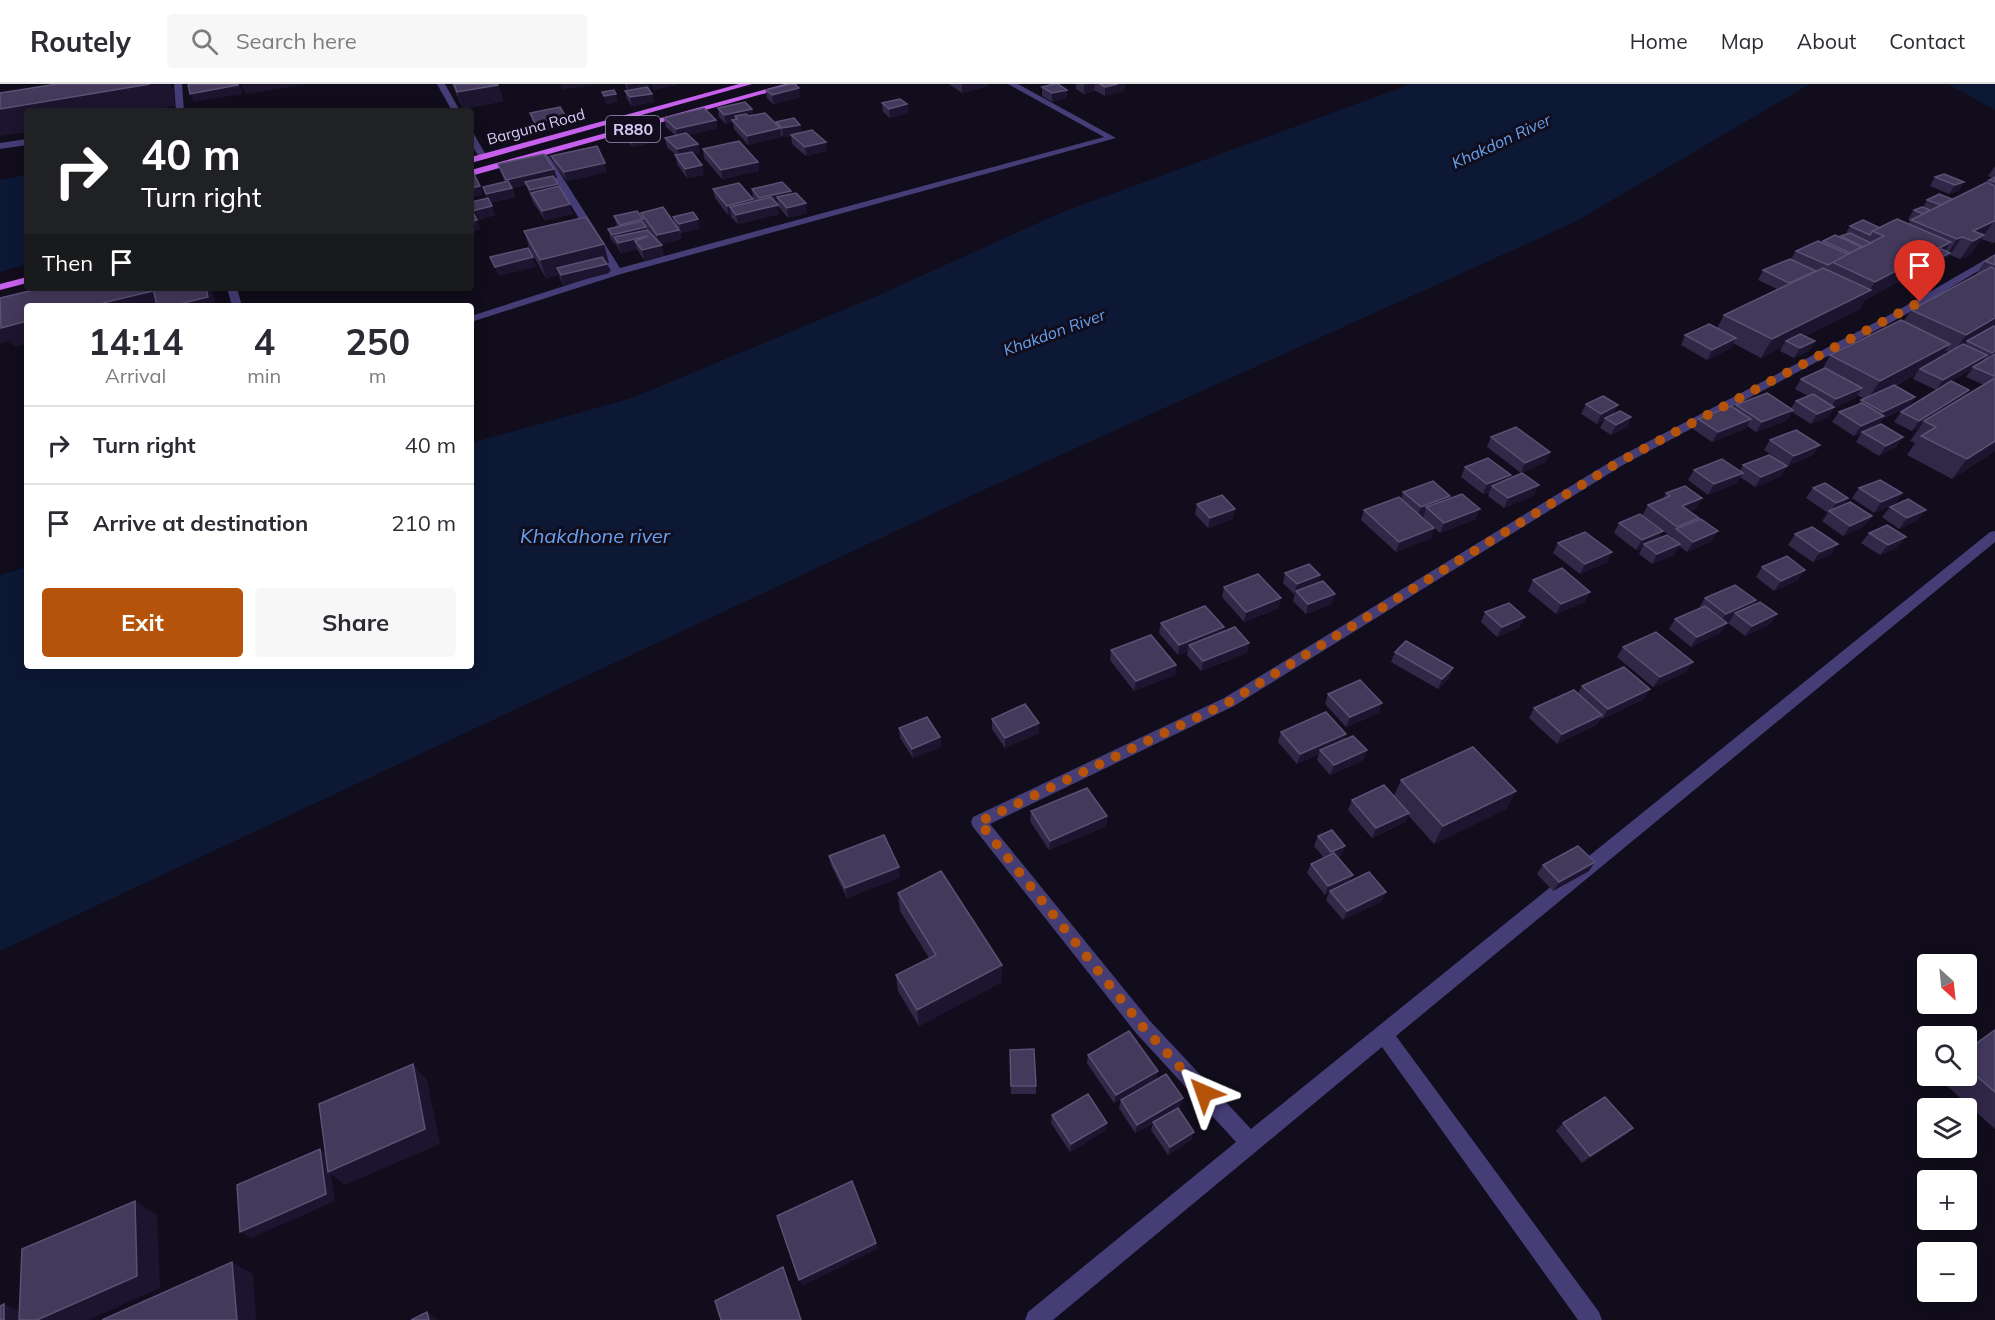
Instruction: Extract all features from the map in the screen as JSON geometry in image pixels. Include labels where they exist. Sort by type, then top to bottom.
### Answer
[{"type":"main road","name":"Barguna Road","points":[[474,159],[748,84]]},
{"type":"main road","name":"Barguna Road","points":[[474,172],[794,84]]},
{"type":"main road","points":[[0,287],[24,281]]},
{"type":"street","points":[[178,84],[180,108]]},
{"type":"street","points":[[441,84],[454,108]]},
{"type":"street","points":[[474,318],[617,272],[1112,138],[1012,84]]},
{"type":"street","points":[[474,141],[483,157]]},
{"type":"street","points":[[0,146],[24,142]]},
{"type":"street","points":[[543,153],[617,272]]},
{"type":"street","points":[[1250,1143],[1143,1027],[979,822],[1229,702],[1619,462],[1899,314],[1995,257]]},
{"type":"street","points":[[1036,1320],[1995,535]]},
{"type":"street","points":[[1383,1034],[1591,1320]]},
{"type":"water","name":"Khakdhone river","points":[[1411,84],[1810,84],[1575,222],[977,493],[0,951],[0,575],[24,568],[24,669],[474,669],[474,442],[632,398],[879,295],[1060,213]]},
{"type":"water","points":[[1948,84],[1995,84],[1995,110]]},
{"type":"water","points":[[24,176],[24,265],[0,272],[0,180]]},
{"type":"building","points":[[57,84],[150,84],[0,109],[0,93]]},
{"type":"building","points":[[188,84],[237,84],[238,85],[190,94]]},
{"type":"building","points":[[454,84],[498,84],[498,85],[457,92]]},
{"type":"building","points":[[790,84],[799,88],[772,95],[766,90]]},
{"type":"building","points":[[1054,84],[1067,90],[1052,93],[1042,87]]},
{"type":"building","points":[[1100,84],[1118,84],[1105,87]]},
{"type":"building","points":[[647,87],[652,94],[630,97],[625,91]]},
{"type":"building","points":[[614,90],[616,94],[604,96],[602,92]]},
{"type":"building","points":[[900,99],[907,104],[889,109],[882,103]]},
{"type":"building","points":[[745,102],[752,109],[724,115],[718,108]]},
{"type":"building","points":[[560,107],[566,117],[535,123],[530,113]]},
{"type":"building","points":[[704,108],[716,120],[676,129],[664,118]]},
{"type":"building","points":[[765,113],[780,128],[747,136],[732,120],[737,119],[735,116]]},
{"type":"building","points":[[794,118],[800,125],[782,128],[776,122]]},
{"type":"building","points":[[646,123],[655,132],[631,138],[622,129]]},
{"type":"building","points":[[812,130],[826,142],[805,147],[791,135]]},
{"type":"building","points":[[686,133],[698,144],[677,149],[665,138]]},
{"type":"building","points":[[739,141],[758,162],[721,170],[703,149]]},
{"type":"building","points":[[597,146],[605,163],[564,172],[551,156]]},
{"type":"building","points":[[692,152],[702,165],[685,169],[675,155]]},
{"type":"building","points":[[544,154],[554,169],[506,180],[498,164]]},
{"type":"building","points":[[474,174],[480,186],[474,187]]},
{"type":"building","points":[[1944,174],[1964,182],[1955,185],[1935,177]]},
{"type":"building","points":[[553,176],[558,184],[530,190],[525,182]]},
{"type":"building","points":[[508,181],[512,188],[486,194],[483,187]]},
{"type":"building","points":[[782,182],[791,191],[759,198],[752,189]]},
{"type":"building","points":[[1987,182],[1995,186],[1995,221],[1973,231],[1984,235],[1973,241],[1962,237],[1957,239],[1911,220]]},
{"type":"building","points":[[739,183],[753,199],[727,206],[713,189]]},
{"type":"building","points":[[559,186],[570,204],[542,211],[531,193]]},
{"type":"building","points":[[796,193],[806,203],[787,208],[777,197]]},
{"type":"building","points":[[1939,194],[1952,199],[1941,205],[1927,200]]},
{"type":"building","points":[[771,197],[778,205],[736,215],[730,207]]},
{"type":"building","points":[[488,198],[492,206],[474,210],[474,201]]},
{"type":"building","points":[[663,207],[679,230],[657,235],[641,213]]},
{"type":"building","points":[[1922,207],[1930,210],[1923,214],[1914,210]]},
{"type":"building","points":[[637,211],[643,219],[620,225],[614,216]]},
{"type":"building","points":[[693,212],[698,219],[679,224],[673,217]]},
{"type":"building","points":[[586,217],[604,244],[540,260],[524,231]]},
{"type":"building","points":[[1897,219],[1951,242],[1939,248],[1950,253],[1939,258],[1928,254],[1875,282],[1832,262],[1884,236],[1872,231]]},
{"type":"building","points":[[1863,220],[1880,228],[1872,231],[1870,235],[1850,226]]},
{"type":"building","points":[[642,221],[646,227],[612,235],[608,229]]},
{"type":"building","points":[[647,230],[662,245],[642,250],[635,241],[648,236],[618,243],[614,237]]},
{"type":"building","points":[[1850,233],[1871,243],[1863,247],[1841,236]]},
{"type":"building","points":[[1835,235],[1862,247],[1850,253],[1823,241]]},
{"type":"building","points":[[1818,241],[1848,254],[1828,265],[1796,251]]},
{"type":"building","points":[[528,248],[533,257],[495,267],[490,257]]},
{"type":"building","points":[[1995,255],[1995,265],[1985,261]]},
{"type":"building","points":[[602,257],[607,264],[561,275],[557,268]]},
{"type":"building","points":[[1790,259],[1816,271],[1789,283],[1763,270]]},
{"type":"building","points":[[1991,267],[1995,269],[1995,318],[1966,335],[1911,310]]},
{"type":"building","points":[[1823,268],[1871,290],[1772,339],[1724,315]]},
{"type":"building","points":[[29,291],[153,291],[103,303],[24,303],[24,322],[1,328],[0,298]]},
{"type":"building","points":[[154,291],[207,291],[208,297],[183,303],[156,303]]},
{"type":"building","points":[[1901,320],[1950,344],[1880,381],[1830,355]]},
{"type":"building","points":[[1709,324],[1736,338],[1712,350],[1685,335]]},
{"type":"building","points":[[1994,326],[1995,351],[1992,353],[1967,341]]},
{"type":"building","points":[[1800,334],[1815,341],[1800,348],[1786,341]]},
{"type":"building","points":[[1963,344],[1987,355],[1943,380],[1920,369]]},
{"type":"building","points":[[1995,354],[1995,376],[1973,367]]},
{"type":"building","points":[[1825,368],[1862,388],[1836,399],[1801,379]]},
{"type":"building","points":[[1995,378],[1995,441],[1967,459],[1921,436],[1936,427],[1924,421]]},
{"type":"building","points":[[1951,381],[1969,390],[1919,421],[1901,412]]},
{"type":"building","points":[[1894,385],[1915,397],[1883,412],[1861,400]]},
{"type":"building","points":[[1767,393],[1793,410],[1762,422],[1736,405]]},
{"type":"building","points":[[1813,394],[1834,407],[1817,414],[1796,401]]},
{"type":"building","points":[[1603,396],[1618,405],[1601,414],[1586,404]]},
{"type":"building","points":[[1862,403],[1884,416],[1861,426],[1839,412]]},
{"type":"building","points":[[1731,406],[1751,419],[1718,432],[1698,419]]},
{"type":"building","points":[[1620,411],[1631,417],[1616,425],[1605,418]]},
{"type":"building","points":[[1881,424],[1903,437],[1886,446],[1862,432]]},
{"type":"building","points":[[1516,427],[1550,452],[1525,463],[1491,437]]},
{"type":"building","points":[[1796,430],[1820,445],[1794,456],[1770,440]]},
{"type":"building","points":[[1769,455],[1787,466],[1761,477],[1743,465]]},
{"type":"building","points":[[1488,458],[1511,475],[1487,484],[1465,467]]},
{"type":"building","points":[[1722,459],[1743,473],[1714,484],[1694,470]]},
{"type":"building","points":[[1522,473],[1539,485],[1508,498],[1492,486]]},
{"type":"building","points":[[1880,480],[1902,493],[1881,502],[1859,488]]},
{"type":"building","points":[[1433,481],[1450,496],[1421,507],[1403,492]]},
{"type":"building","points":[[1825,483],[1848,498],[1836,503],[1813,488]]},
{"type":"building","points":[[1685,486],[1702,498],[1682,506],[1699,518],[1677,527],[1648,505],[1670,496],[1666,493]]},
{"type":"building","points":[[1462,494],[1480,509],[1444,523],[1426,507]]},
{"type":"building","points":[[1222,495],[1235,509],[1210,518],[1197,504]]},
{"type":"building","points":[[1399,497],[1434,528],[1399,542],[1364,510]]},
{"type":"building","points":[[1908,499],[1926,510],[1907,518],[1890,507]]},
{"type":"building","points":[[1850,502],[1872,516],[1850,526],[1829,511]]},
{"type":"building","points":[[1640,514],[1663,531],[1642,540],[1619,523]]},
{"type":"building","points":[[1701,519],[1718,531],[1693,542],[1676,529]]},
{"type":"building","points":[[1887,525],[1906,537],[1888,545],[1869,533]]},
{"type":"building","points":[[1812,527],[1838,544],[1820,552],[1795,534]]},
{"type":"building","points":[[1585,532],[1612,552],[1585,564],[1558,543]]},
{"type":"building","points":[[1667,535],[1680,544],[1657,554],[1644,544]]},
{"type":"building","points":[[1787,556],[1805,570],[1781,581],[1762,567]]},
{"type":"building","points":[[1309,564],[1320,575],[1297,584],[1285,573]]},
{"type":"building","points":[[1562,568],[1590,592],[1561,604],[1533,580]]},
{"type":"building","points":[[1258,574],[1281,598],[1246,612],[1224,587]]},
{"type":"building","points":[[1323,581],[1335,594],[1308,604],[1296,591]]},
{"type":"building","points":[[1735,585],[1756,600],[1726,614],[1705,598]]},
{"type":"building","points":[[1760,602],[1777,614],[1752,626],[1735,613]]},
{"type":"building","points":[[1509,603],[1525,617],[1502,627],[1485,612]]},
{"type":"building","points":[[1205,606],[1224,627],[1179,645],[1161,623]]},
{"type":"building","points":[[1705,606],[1727,623],[1697,637],[1675,619]]},
{"type":"building","points":[[1235,627],[1249,643],[1203,661],[1189,645]]},
{"type":"building","points":[[1656,632],[1693,662],[1660,677],[1623,647]]},
{"type":"building","points":[[1151,635],[1176,665],[1136,681],[1111,650]]},
{"type":"building","points":[[1406,641],[1453,668],[1442,679],[1395,652]]},
{"type":"building","points":[[1624,667],[1650,689],[1608,709],[1582,686]]},
{"type":"building","points":[[1360,680],[1382,703],[1350,717],[1328,694]]},
{"type":"building","points":[[1574,690],[1602,715],[1562,734],[1534,708]]},
{"type":"building","points":[[1025,704],[1039,723],[1005,738],[992,719]]},
{"type":"building","points":[[1326,712],[1346,734],[1300,754],[1281,732]]},
{"type":"building","points":[[927,717],[940,737],[912,749],[899,728]]},
{"type":"building","points":[[1353,736],[1367,750],[1334,765],[1320,750]]},
{"type":"building","points":[[1473,747],[1516,791],[1443,826],[1401,780]]},
{"type":"building","points":[[1384,785],[1409,813],[1376,828],[1352,800]]},
{"type":"building","points":[[1087,788],[1107,816],[1050,841],[1031,811]]},
{"type":"building","points":[[1332,830],[1345,846],[1331,852],[1318,836]]},
{"type":"building","points":[[884,835],[899,867],[845,888],[829,856]]},
{"type":"building","points":[[1578,846],[1595,862],[1559,882],[1543,865]]},
{"type":"building","points":[[1334,853],[1353,875],[1328,886],[1311,864]]},
{"type":"building","points":[[941,871],[1002,965],[917,1010],[896,975],[936,955],[898,893]]},
{"type":"building","points":[[1369,872],[1386,892],[1347,911],[1330,891]]},
{"type":"building","points":[[1995,1030],[1995,1092],[1977,1076],[1977,1043]]},
{"type":"building","points":[[1129,1031],[1158,1071],[1116,1095],[1088,1055]]},
{"type":"building","points":[[1034,1049],[1036,1086],[1011,1086],[1010,1050]]},
{"type":"building","points":[[413,1064],[425,1129],[328,1172],[319,1104]]},
{"type":"building","points":[[1166,1074],[1183,1098],[1137,1125],[1121,1100]]},
{"type":"building","points":[[1088,1094],[1107,1123],[1071,1144],[1052,1115]]},
{"type":"building","points":[[1605,1097],[1633,1128],[1590,1156],[1563,1123]]},
{"type":"building","points":[[1178,1108],[1194,1132],[1170,1147],[1153,1122]]},
{"type":"building","points":[[320,1149],[326,1194],[240,1232],[237,1185]]},
{"type":"building","points":[[852,1181],[876,1243],[799,1280],[777,1216]]},
{"type":"building","points":[[135,1201],[137,1276],[37,1320],[19,1320],[22,1249]]},
{"type":"building","points":[[232,1262],[237,1320],[102,1320]]},
{"type":"building","points":[[783,1267],[801,1320],[721,1320],[715,1301]]},
{"type":"building","points":[[4,1304],[4,1320],[0,1320],[0,1306]]},
{"type":"building","points":[[427,1312],[429,1320],[411,1320]]},
{"type":"route","points":[[1204,1093],[1143,1027],[979,822],[1229,702],[1619,462],[1920,302]]},
{"type":"water label","name":"Khakdon River","points":[[1501,141]]},
{"type":"water label","name":"Khakdon River","points":[[1054,332]]}]
